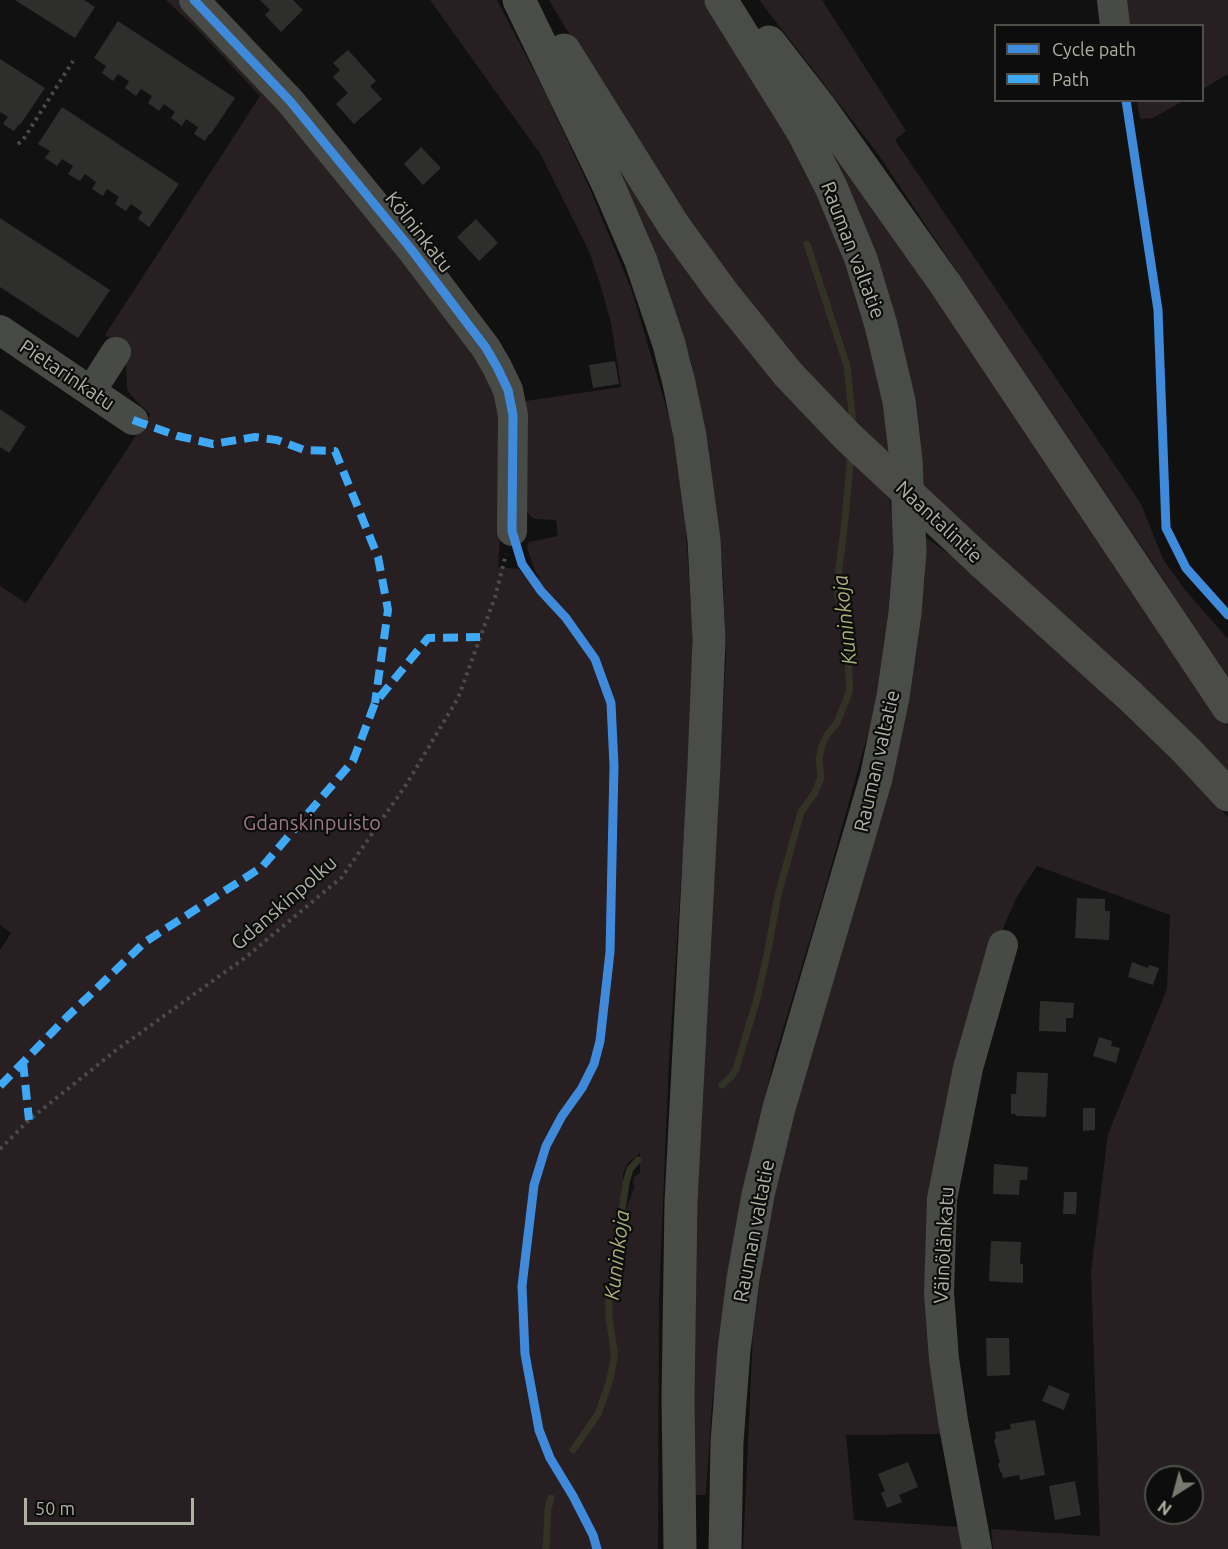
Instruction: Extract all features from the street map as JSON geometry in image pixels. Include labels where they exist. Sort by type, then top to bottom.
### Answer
[{"type":"highway","points":[[519,0],[607,182],[641,261],[669,344],[681,393],[690,436],[704,540],[709,640],[681,1202],[678,1398],[680,1549]]},
{"type":"highway","points":[[533,0],[674,226]]},
{"type":"highway","name":"Rauman valtatie","points":[[721,0],[803,132],[831,187],[861,259],[881,325],[899,401],[906,460],[910,552],[905,613],[893,697],[876,778],[779,1108],[758,1195],[743,1279],[734,1350],[727,1442],[725,1549]]},
{"type":"highway","points":[[731,0],[764,36],[822,110],[946,285]]},
{"type":"main road","name":"Naantalintie","points":[[674,226],[722,292],[788,374],[847,436],[983,563],[1131,696],[1228,795]]},
{"type":"main road","points":[[946,285],[1228,707]]},
{"type":"street","name":"Kölninkatu","points":[[194,0],[290,100],[411,249],[492,357],[508,390],[513,415],[512,531]]},
{"type":"street","points":[[1112,0],[1115,24]]},
{"type":"street","name":"Pietarinkatu","points":[[0,330],[133,420]]},
{"type":"street","points":[[91,391],[116,352]]},
{"type":"street","name":"Väinölänkatu","points":[[977,1549],[944,1359],[939,1293],[942,1199],[968,1068],[1003,945]]},
{"type":"path","points":[[18,144],[23,140],[73,61]]},
{"type":"green space","name":"Gdanskinpuisto","points":[[166,0],[180,0],[245,66],[496,376],[505,472],[498,567],[519,569],[522,573],[540,578],[527,548],[529,542],[558,536],[556,520],[534,519],[521,507],[519,402],[621,387],[611,323],[589,251],[541,155],[430,0],[497,0],[545,92],[590,189],[632,291],[672,427],[685,515],[692,626],[687,791],[669,1061],[659,1299],[658,1549],[0,1549],[0,950],[11,933],[0,925],[0,586],[26,603],[150,414],[127,390],[126,364],[130,351],[105,335],[260,96],[196,28]],"holes":[[[640,1153],[640,1173],[633,1181],[634,1188],[626,1209],[625,1245],[623,1173],[628,1163]]]},
{"type":"green space","points":[[549,0],[706,0],[788,126],[864,304],[898,466],[842,410],[754,310],[640,153]]},
{"type":"green space","points":[[759,0],[822,0],[906,131],[895,140],[1141,504],[1163,559],[1185,590],[1228,639],[1228,679],[878,154]]},
{"type":"green space","points":[[1123,0],[1228,0],[1228,74],[1204,88],[1204,24],[1127,24]]},
{"type":"green space","points":[[1137,102],[1181,102],[1153,118],[1140,119]]},
{"type":"green space","points":[[814,116],[1228,727],[1228,776],[924,490]]},
{"type":"green space","points":[[627,177],[889,495],[897,550],[879,694],[822,899],[773,1063],[744,1196],[712,1404],[706,1495],[692,1495],[694,1221],[726,659],[723,574],[708,445],[691,361],[662,271],[622,181]]},
{"type":"green space","points":[[924,536],[975,573],[1174,761],[1228,817],[1228,1549],[993,1549],[991,1529],[1100,1536],[1091,1272],[1108,1134],[1167,989],[1170,915],[1037,866],[1018,895],[1005,923],[947,1133],[941,1434],[846,1435],[854,1520],[960,1527],[964,1549],[743,1549],[753,1333],[768,1215],[791,1113],[905,705],[925,577]]},
{"type":"building","points":[[15,0],[84,0],[95,7],[75,38]]},
{"type":"building","points":[[260,0],[293,0],[303,10],[281,32],[265,15],[270,10]]},
{"type":"building","points":[[118,21],[235,98],[205,141],[194,134],[198,127],[186,119],[182,126],[171,118],[175,112],[164,104],[159,111],[148,103],[152,96],[141,89],[136,96],[125,88],[129,81],[118,74],[113,81],[102,73],[106,66],[94,58]]},
{"type":"building","points":[[348,50],[376,81],[370,86],[382,99],[354,124],[336,104],[348,93],[333,77],[340,70],[333,63]]},
{"type":"building","points":[[0,59],[45,88],[14,131],[3,124],[8,117],[0,112]]},
{"type":"building","points":[[62,107],[179,184],[149,227],[138,219],[142,212],[131,204],[126,211],[115,204],[119,197],[107,189],[103,196],[92,189],[96,182],[85,174],[80,181],[68,174],[73,166],[62,159],[57,166],[45,158],[50,151],[38,144]]},
{"type":"building","points":[[421,147],[441,168],[423,185],[404,164]]},
{"type":"building","points":[[0,218],[110,290],[78,338],[0,287]]},
{"type":"building","points":[[476,219],[498,243],[479,261],[457,237]]},
{"type":"building","points":[[615,361],[619,384],[593,388],[589,365]]},
{"type":"building","points":[[0,409],[26,427],[9,453],[0,447]]},
{"type":"building","points":[[1077,898],[1105,899],[1105,911],[1110,911],[1109,940],[1075,938]]},
{"type":"building","points":[[1132,962],[1148,968],[1149,965],[1159,968],[1153,985],[1128,977]]},
{"type":"building","points":[[1040,1001],[1074,1003],[1073,1018],[1066,1018],[1066,1032],[1039,1031]]},
{"type":"building","points":[[1099,1037],[1112,1041],[1111,1046],[1120,1048],[1116,1063],[1093,1056]]},
{"type":"building","points":[[1017,1072],[1048,1073],[1046,1117],[1011,1114],[1011,1094],[1016,1094]]},
{"type":"building","points":[[1083,1108],[1095,1108],[1095,1130],[1083,1131]]},
{"type":"building","points":[[994,1164],[1028,1167],[1027,1180],[1020,1180],[1019,1195],[993,1194]]},
{"type":"building","points":[[1064,1192],[1077,1192],[1076,1214],[1063,1214]]},
{"type":"building","points":[[991,1241],[1021,1242],[1020,1264],[1023,1264],[1023,1283],[989,1281]]},
{"type":"building","points":[[986,1338],[1009,1338],[1010,1375],[987,1376]]},
{"type":"building","points":[[1049,1385],[1070,1394],[1064,1410],[1042,1401]]},
{"type":"building","points":[[1035,1420],[1045,1475],[1020,1480],[1019,1475],[1003,1478],[998,1464],[1000,1462],[994,1440],[995,1432],[1011,1429],[1010,1424]]},
{"type":"building","points":[[908,1462],[918,1487],[899,1495],[902,1502],[887,1508],[881,1493],[885,1491],[878,1474]]},
{"type":"building","points":[[1075,1481],[1081,1515],[1055,1520],[1049,1486]]},
{"type":"waterway","name":"Kuninkoja","points":[[807,244],[847,366],[852,426]]},
{"type":"waterway","name":"Kuninkoja","points":[[722,1085],[736,1069],[757,999],[778,895],[801,812],[814,794],[821,778],[819,759],[822,745],[837,723],[850,690],[849,635],[838,595],[838,576],[851,455]]},
{"type":"waterway","name":"Kuninkoja","points":[[573,1450],[598,1414],[609,1383],[614,1359],[609,1298],[626,1183],[630,1169],[638,1160]]},
{"type":"waterway","name":"Kuninkoja","points":[[546,1549],[548,1509],[551,1498]]},
{"type":"marked path","points":[[133,420],[178,436],[213,444],[255,437],[277,440],[304,450],[335,451],[378,557],[388,610],[375,703]]},
{"type":"marked path","points":[[0,1086],[145,942],[262,867],[353,761],[375,703],[428,638],[480,637]]},
{"type":"marked path","points":[[23,1062],[29,1120]]},
{"type":"cycle path","points":[[194,0],[290,101],[411,249],[486,348],[508,390],[513,415],[512,531],[522,564],[541,591],[566,618],[595,659],[611,703],[614,766],[610,952],[600,1041],[594,1064],[582,1088],[562,1116],[546,1146],[534,1185],[522,1286],[525,1354],[539,1430],[550,1458],[593,1535],[597,1549]]},
{"type":"cycle path","points":[[1126,102],[1158,310],[1166,528],[1186,568],[1228,615]]}]
